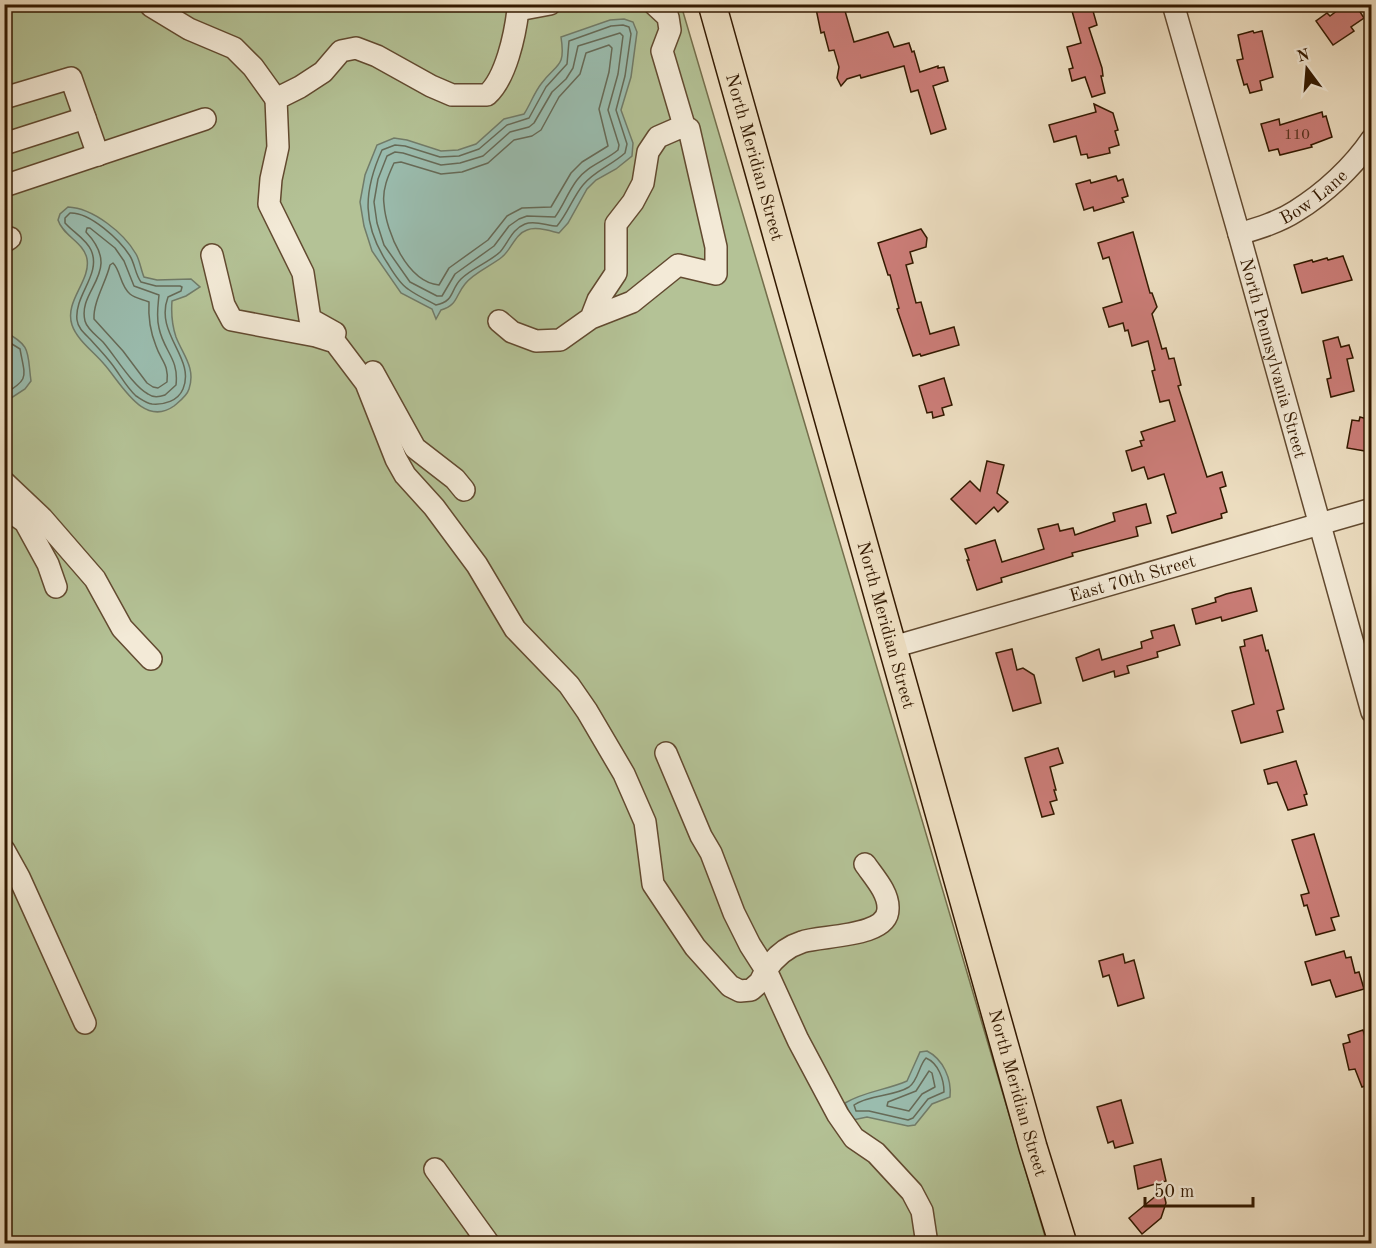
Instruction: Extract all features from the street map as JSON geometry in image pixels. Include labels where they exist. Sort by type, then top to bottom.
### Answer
[{"type":"main road","name":"North Meridian Street","points":[[712,4],[1033,1146],[1063,1244]]},
{"type":"street","points":[[276,99],[323,72],[341,51],[356,48],[377,56],[452,95],[487,95],[495,88],[507,59],[518,7],[550,4]]},
{"type":"street","points":[[654,4],[668,16],[670,30],[662,51],[683,122],[681,127]]},
{"type":"street","name":"North Pennsylvania Street","points":[[1173,4],[1371,712]]},
{"type":"street","points":[[151,6],[189,29],[234,48],[253,67],[276,99],[278,147],[271,179],[269,204],[303,273],[310,319],[353,344],[377,377],[415,448],[455,479],[464,490]]},
{"type":"street","points":[[4,99],[71,78],[98,155]]},
{"type":"street","points":[[4,144],[85,118]]},
{"type":"street","points":[[4,186],[205,118]]},
{"type":"street","points":[[499,321],[512,332],[536,341],[560,340],[591,318],[632,302],[678,266],[716,274],[714,239],[689,129],[681,127],[658,137],[648,152],[643,183],[633,202],[616,224],[616,273],[598,300],[591,318]]},
{"type":"street","name":"Bow Lane","points":[[1239,234],[1273,222],[1297,210],[1336,180],[1371,139]]},
{"type":"street","points":[[212,255],[224,305],[232,320],[316,336],[334,342],[366,383],[396,459],[405,475],[434,507],[477,565],[515,629],[569,685],[587,711],[624,774],[645,822],[652,884],[695,947],[730,986],[740,992],[751,990],[760,982],[776,956],[802,942],[863,932],[884,920],[889,912],[888,902],[866,864]]},
{"type":"street","points":[[4,482],[42,518],[95,579],[122,628],[151,660]]},
{"type":"street","points":[[4,507],[26,522],[48,564],[56,587]]},
{"type":"street","name":"East 70th Street","points":[[893,647],[1371,508]]},
{"type":"street","points":[[666,753],[701,836],[711,853],[734,913],[766,970],[798,1040],[838,1115],[854,1138],[876,1154],[912,1192],[922,1211],[927,1244]]},
{"type":"street","points":[[4,850],[19,877],[86,1023]]},
{"type":"street","points":[[435,1169],[489,1244]]},
{"type":"shaded area","points":[[5,5],[681,5],[1047,1243],[5,1244]]},
{"type":"water","points":[[624,19],[633,22],[637,32],[631,77],[621,110],[633,143],[632,156],[616,169],[596,180],[587,189],[568,223],[559,233],[535,228],[523,232],[502,257],[468,280],[451,306],[441,310],[436,319],[432,309],[401,293],[372,251],[364,226],[360,202],[365,175],[377,145],[394,138],[441,151],[458,150],[476,144],[504,119],[524,114],[546,77],[561,60],[561,37],[610,20]]},
{"type":"water","points":[[68,207],[87,212],[116,230],[136,254],[144,277],[157,280],[191,279],[200,287],[172,301],[175,333],[188,362],[191,375],[188,392],[174,406],[163,411],[152,411],[143,407],[125,391],[74,330],[72,308],[85,275],[87,259],[82,248],[64,230],[58,220],[60,214]]},
{"type":"water","points":[[5,332],[20,341],[27,351],[31,381],[25,389],[5,402]]},
{"type":"water","points":[[927,1051],[938,1059],[945,1070],[950,1083],[950,1097],[932,1104],[915,1125],[908,1126],[867,1117],[853,1120],[845,1103],[907,1081],[920,1052]]},
{"type":"building","points":[[815,4],[843,4],[854,42],[888,32],[894,47],[909,43],[912,52],[914,51],[920,72],[938,66],[938,68],[944,67],[948,81],[933,86],[946,129],[931,134],[918,90],[911,92],[904,66],[861,78],[860,75],[847,79],[841,86],[837,78],[839,67],[834,50],[829,51],[824,32],[821,33]]},
{"type":"building","points":[[1070,4],[1091,4],[1097,25],[1089,28],[1102,68],[1103,76],[1101,76],[1105,93],[1092,97],[1085,77],[1072,81],[1069,69],[1073,68],[1067,47],[1081,43]]},
{"type":"building","points":[[1346,4],[1355,4],[1364,18],[1351,27],[1354,31],[1333,45],[1316,21],[1327,13],[1330,16]]},
{"type":"building","points":[[1253,31],[1254,33],[1262,31],[1273,77],[1260,81],[1262,90],[1250,93],[1247,84],[1244,85],[1237,60],[1243,59],[1238,35]]},
{"type":"building","points":[[1094,104],[1113,113],[1119,145],[1109,148],[1110,153],[1088,158],[1087,154],[1081,155],[1076,136],[1054,142],[1049,125],[1096,112]]},
{"type":"building","points":[[1322,112],[1323,117],[1326,116],[1332,137],[1311,145],[1312,147],[1280,155],[1278,149],[1269,151],[1261,124],[1279,119],[1280,125]]},
{"type":"building","points":[[1116,176],[1118,181],[1123,179],[1128,196],[1122,198],[1124,202],[1094,211],[1093,207],[1084,210],[1076,184],[1090,180],[1091,183]]},
{"type":"building","points":[[921,229],[927,238],[926,247],[910,252],[913,263],[906,265],[916,303],[921,302],[930,334],[954,327],[959,345],[921,356],[920,354],[913,356],[897,309],[899,308],[890,275],[888,275],[878,243]]},
{"type":"building","points":[[1133,232],[1150,293],[1157,307],[1152,314],[1162,349],[1166,348],[1169,359],[1174,358],[1181,385],[1178,386],[1207,477],[1222,472],[1226,486],[1220,488],[1227,512],[1221,514],[1222,518],[1172,533],[1167,516],[1176,513],[1164,474],[1148,479],[1144,467],[1132,471],[1126,451],[1142,446],[1140,441],[1144,440],[1141,432],[1175,421],[1169,400],[1160,402],[1152,371],[1155,370],[1148,341],[1132,346],[1128,330],[1125,331],[1123,323],[1109,327],[1103,308],[1122,302],[1109,257],[1103,259],[1098,243]]},
{"type":"building","points":[[1343,256],[1352,280],[1302,293],[1294,265]]},
{"type":"building","points":[[1338,337],[1341,347],[1349,345],[1353,358],[1347,359],[1354,391],[1331,397],[1327,379],[1331,378],[1323,341]]},
{"type":"building","points":[[944,378],[952,405],[942,408],[944,415],[933,418],[932,412],[927,413],[919,386]]},
{"type":"building","points":[[1360,417],[1371,420],[1371,452],[1347,448],[1352,420],[1359,421]]},
{"type":"building","points":[[987,461],[1004,465],[997,493],[1008,502],[998,512],[994,507],[976,524],[951,499],[970,481],[980,491]]},
{"type":"building","points":[[1146,504],[1151,523],[1136,527],[1138,536],[1072,553],[1073,556],[1001,578],[1002,582],[977,590],[965,549],[995,540],[1002,562],[1044,549],[1038,529],[1058,524],[1060,531],[1073,528],[1075,535],[1115,521],[1113,513]]},
{"type":"building","points":[[1251,588],[1257,611],[1222,621],[1221,617],[1196,624],[1192,609],[1216,602],[1215,598],[1226,594]]},
{"type":"building","points":[[1174,625],[1180,645],[1157,652],[1158,657],[1127,666],[1129,673],[1115,677],[1114,671],[1083,681],[1076,658],[1099,649],[1102,660],[1142,648],[1141,642],[1153,638],[1151,631]]},
{"type":"building","points":[[1262,635],[1284,709],[1277,711],[1283,732],[1241,743],[1232,711],[1254,704],[1240,647],[1245,646],[1244,640]]},
{"type":"building","points":[[1012,649],[1017,670],[1023,668],[1034,675],[1041,703],[1013,711],[996,653]]},
{"type":"building","points":[[1058,748],[1063,763],[1050,767],[1057,800],[1050,802],[1054,814],[1042,817],[1025,758]]},
{"type":"building","points":[[1296,761],[1307,794],[1304,795],[1307,805],[1288,810],[1277,782],[1268,784],[1264,770]]},
{"type":"building","points":[[1314,834],[1339,916],[1331,918],[1335,930],[1316,935],[1307,905],[1304,906],[1301,895],[1309,893],[1292,840]]},
{"type":"building","points":[[1344,951],[1346,958],[1351,957],[1355,973],[1359,972],[1364,989],[1336,997],[1330,980],[1312,985],[1305,962]]},
{"type":"building","points":[[1123,954],[1125,963],[1134,960],[1144,998],[1118,1006],[1109,975],[1103,977],[1099,961]]},
{"type":"building","points":[[1363,1030],[1369,1051],[1371,1050],[1371,1084],[1362,1087],[1355,1069],[1349,1070],[1343,1044],[1350,1042],[1348,1035]]},
{"type":"building","points":[[1121,1100],[1133,1143],[1115,1148],[1113,1141],[1108,1143],[1097,1107]]},
{"type":"building","points":[[1161,1159],[1166,1181],[1138,1189],[1134,1166]]},
{"type":"building","points":[[1163,1190],[1166,1203],[1161,1218],[1142,1234],[1129,1218]]}]
